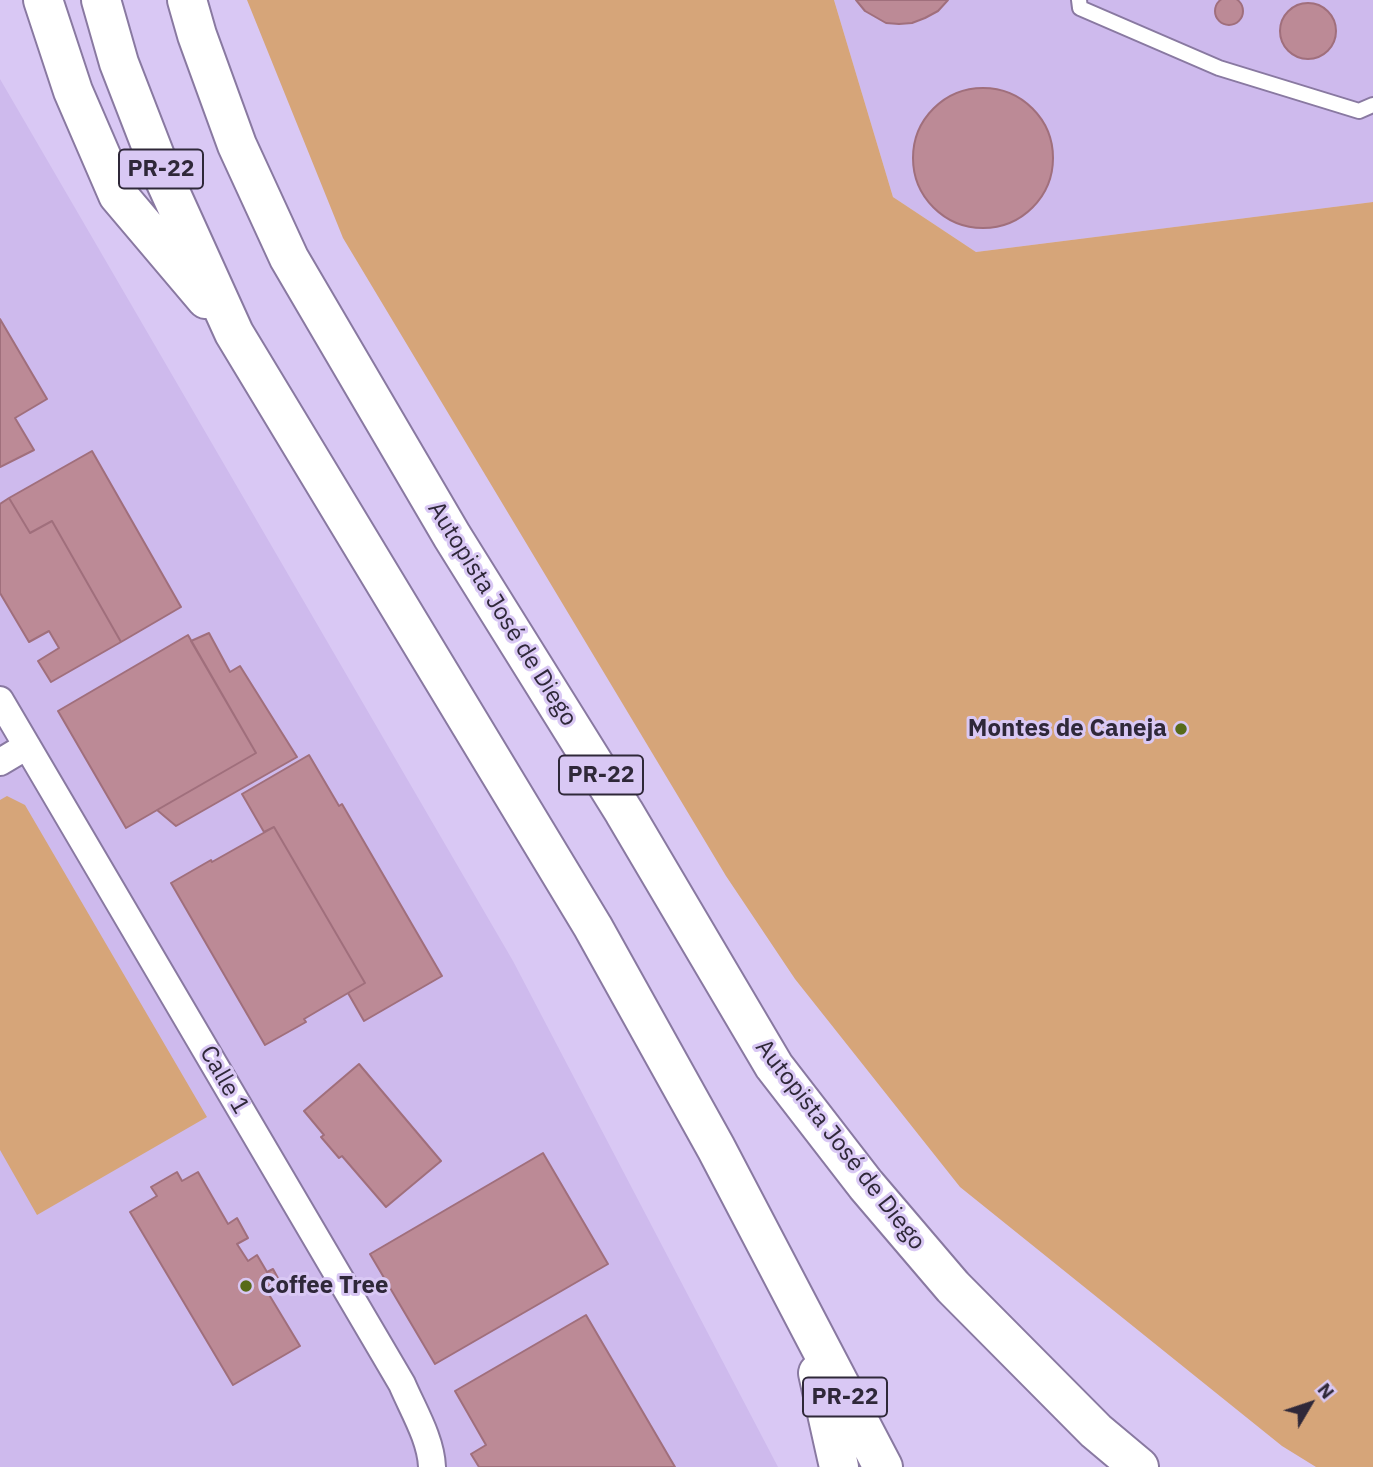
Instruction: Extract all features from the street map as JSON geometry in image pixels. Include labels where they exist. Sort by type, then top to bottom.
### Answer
[{"type":"highway","points":[[43,0],[73,91],[118,195],[234,333]]},
{"type":"highway","name":"PR-22","points":[[101,0],[119,63],[163,174],[234,333],[593,927],[716,1148],[883,1467]]},
{"type":"highway","name":"Autopista José de Diego","points":[[187,0],[237,145],[289,258],[452,536],[624,812],[774,1066],[866,1185],[953,1287],[1096,1431],[1139,1467]]},
{"type":"highway","points":[[808,1327],[839,1467]]},
{"type":"street","name":"Calle 1","points":[[0,700],[402,1384],[424,1435],[432,1458],[432,1467]]},
{"type":"street","points":[[0,762],[27,746]]},
{"type":"lane","points":[[1079,0],[1080,8],[1219,68],[1359,111],[1373,105]]},
{"type":"shaded area","points":[[247,0],[834,0],[893,197],[976,252],[1373,202],[1373,1467],[1316,1467],[1282,1446],[960,1187],[795,979],[726,876],[343,238]]},
{"type":"shaded area","points":[[834,0],[1373,0],[1373,202],[976,252],[893,197]]},
{"type":"shaded area","points":[[0,79],[513,961],[778,1467],[0,1467]]},
{"type":"shaded area","points":[[7,796],[25,805],[207,1117],[37,1215],[0,1150],[0,800]]},
{"type":"building","points":[[1229,-3],[1239,1],[1243,11],[1239,21],[1229,25],[1219,21],[1215,11],[1219,1]]},
{"type":"building","points":[[856,0],[948,0],[938,11],[925,18],[899,24],[886,23],[865,11]]},
{"type":"building","points":[[1302,3],[1314,3],[1328,11],[1336,25],[1334,42],[1328,51],[1314,59],[1302,59],[1285,47],[1280,37],[1280,25],[1292,8]]},
{"type":"building","points":[[983,88],[1010,94],[1032,109],[1047,131],[1053,158],[1047,185],[1032,207],[1010,222],[983,228],[956,222],[934,207],[919,185],[913,158],[919,131],[934,109],[956,94]]},
{"type":"building","points":[[0,319],[47,399],[15,418],[34,450],[0,467]]},
{"type":"building","points":[[92,451],[181,607],[121,642],[52,521],[30,533],[9,498]]},
{"type":"building","points":[[9,498],[30,533],[52,521],[121,642],[51,682],[38,661],[59,648],[49,631],[29,642],[0,593],[0,504]]},
{"type":"building","points":[[209,633],[230,672],[240,666],[297,757],[176,826],[157,810],[256,753],[191,641]]},
{"type":"building","points":[[188,635],[256,753],[126,828],[58,711]]},
{"type":"building","points":[[309,755],[339,806],[342,804],[442,976],[364,1021],[348,993],[365,983],[274,827],[264,832],[242,794]]},
{"type":"building","points":[[274,827],[365,983],[265,1045],[171,883]]},
{"type":"building","points":[[359,1064],[441,1161],[386,1207],[342,1156],[339,1158],[321,1137],[324,1135],[304,1111]]},
{"type":"building","points":[[543,1153],[608,1264],[435,1364],[370,1254]]},
{"type":"building","points":[[177,1172],[182,1181],[198,1172],[228,1224],[237,1218],[248,1238],[237,1244],[248,1261],[257,1255],[267,1272],[273,1269],[279,1280],[265,1288],[300,1346],[233,1385],[130,1212],[157,1196],[151,1187]]},
{"type":"building","points":[[586,1315],[675,1467],[479,1467],[471,1454],[486,1445],[455,1391]]},
{"type":"place","name":"Montes de Caneja","points":[[1181,729]]},
{"type":"place","name":"Coffee Tree","points":[[246,1286]]}]
